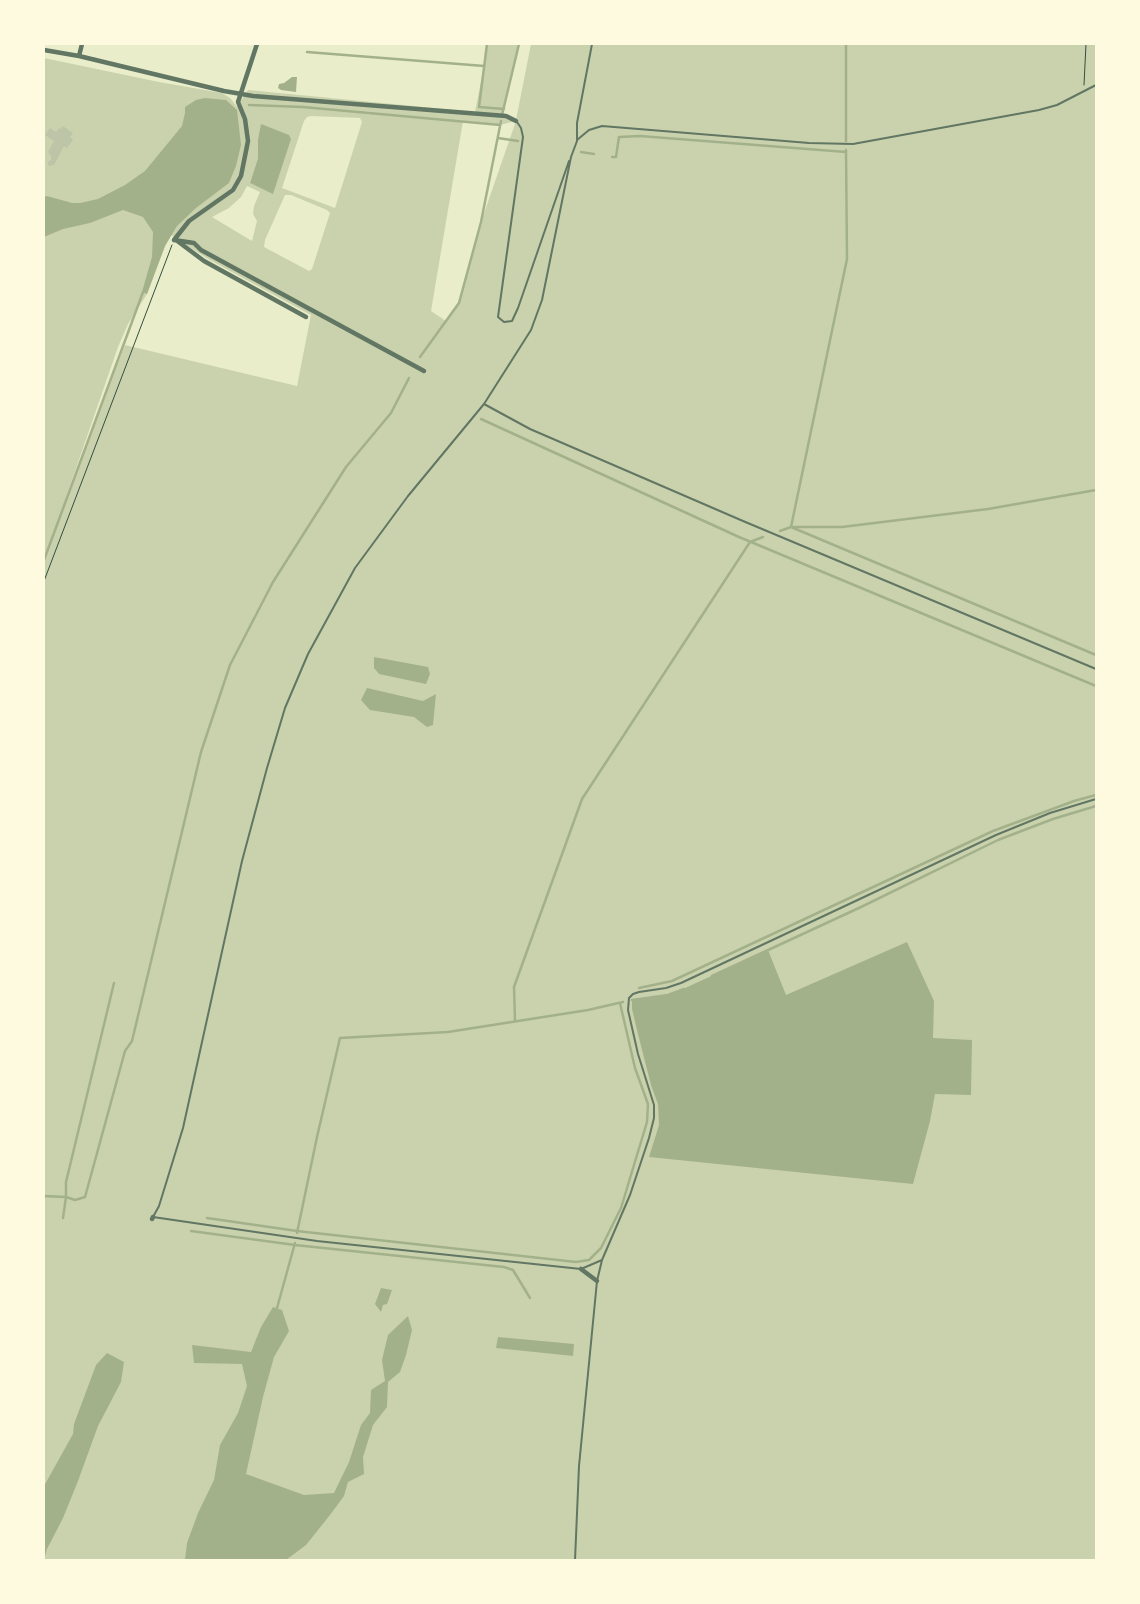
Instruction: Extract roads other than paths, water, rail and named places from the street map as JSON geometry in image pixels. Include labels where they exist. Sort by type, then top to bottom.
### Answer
[{"type":"street","points":[[79,56],[82,44]]},
{"type":"street","points":[[174,240],[189,221],[233,190],[241,176],[248,141],[245,120],[238,102],[256,44]]},
{"type":"street","points":[[44,50],[79,56],[224,91],[253,96],[506,116],[516,120]]},
{"type":"street","points":[[174,240],[204,262],[306,318]]},
{"type":"street","points":[[174,240],[194,243],[201,250],[424,371]]},
{"type":"street","points":[[581,1269],[597,1281]]},
{"type":"lane","points":[[592,44],[576,141],[571,157],[542,300],[531,330],[484,404],[408,496],[355,568],[299,673],[285,708],[242,861],[182,1128],[162,1197],[152,1218],[317,1241],[581,1269],[602,1260]]},
{"type":"lane","points":[[576,141],[588,130],[602,126],[816,143],[853,144],[1039,110],[1057,105],[1096,85]]},
{"type":"lane","points":[[516,120],[521,128],[523,137],[498,317],[504,322],[512,321],[518,308],[571,157]]},
{"type":"lane","points":[[484,404],[538,433],[1096,669]]},
{"type":"lane","points":[[575,1560],[579,1466],[597,1281],[602,1260],[630,1195],[650,1138],[654,1118],[654,1105],[638,1054],[628,1010],[627,1003],[629,998],[633,994],[666,988],[681,983],[996,835],[1050,813],[1096,799]]},
{"type":"waterway","points":[[487,44],[479,107],[504,109]]},
{"type":"waterway","points":[[502,115],[519,44]]},
{"type":"waterway","points":[[846,44],[846,141]]},
{"type":"waterway","points":[[307,52],[484,66]]},
{"type":"waterway","points":[[249,105],[303,107],[500,125]]},
{"type":"waterway","points":[[420,357],[459,303],[481,222],[501,121]]},
{"type":"waterway","points":[[612,157],[616,157],[619,137],[640,136],[846,152]]},
{"type":"waterway","points":[[498,138],[518,141]]},
{"type":"waterway","points":[[780,531],[791,527],[847,259],[846,150]]},
{"type":"waterway","points":[[581,152],[594,154]]},
{"type":"waterway","points":[[44,560],[143,292]]},
{"type":"waterway","points":[[114,983],[66,1182],[66,1197],[75,1200],[85,1197],[125,1051],[132,1041],[201,752],[230,665],[273,582],[346,467],[391,413],[409,378]]},
{"type":"waterway","points":[[481,419],[739,537],[1096,686]]},
{"type":"waterway","points":[[792,527],[842,527],[988,509],[1096,490]]},
{"type":"waterway","points":[[791,527],[1096,655]]},
{"type":"waterway","points":[[515,1021],[514,987],[582,799],[750,542],[763,537]]},
{"type":"waterway","points":[[639,988],[672,981],[993,831],[1074,801],[1096,795]]},
{"type":"waterway","points":[[712,976],[861,907],[998,840],[1053,819],[1096,806]]},
{"type":"waterway","points":[[632,1000],[668,995],[684,989]]},
{"type":"waterway","points":[[297,1233],[340,1038],[448,1032],[588,1010],[623,1002]]},
{"type":"waterway","points":[[207,1218],[297,1231],[576,1262],[589,1260],[601,1248],[621,1208],[647,1122],[648,1104],[635,1068],[620,1003]]},
{"type":"waterway","points":[[44,1196],[66,1197],[63,1218]]},
{"type":"waterway","points":[[191,1231],[295,1245],[504,1267],[513,1270],[530,1298]]},
{"type":"waterway","points":[[277,1308],[295,1243]]}]
